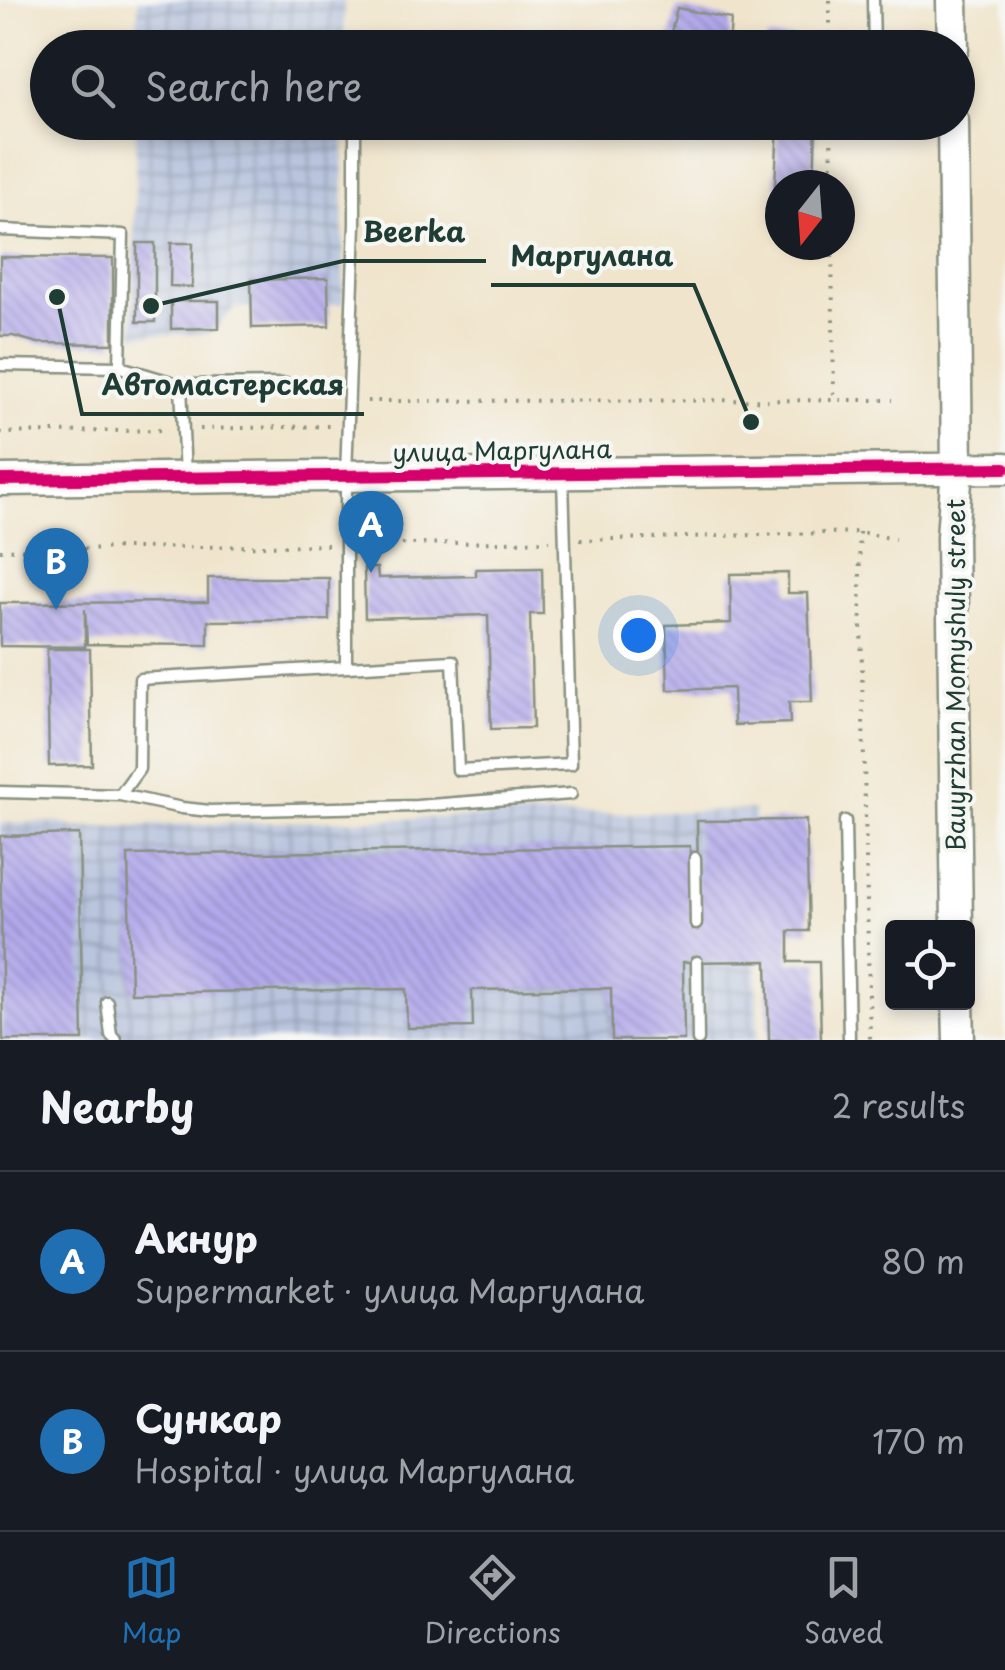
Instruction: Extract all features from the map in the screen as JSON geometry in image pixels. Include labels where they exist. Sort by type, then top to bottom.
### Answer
[{"type":"street","points":[[952,0],[952,30]]},
{"type":"street","name":"Bauyrzhan Momyshuly street","points":[[954,140],[957,468],[952,537],[958,920]]},
{"type":"street","name":"улица Маргулана","points":[[0,480],[1005,468]]},
{"type":"street","points":[[958,1010],[959,1040]]},
{"type":"lane","points":[[872,0],[873,30]]},
{"type":"lane","points":[[346,667],[346,476],[355,140]]},
{"type":"lane","points":[[0,230],[122,235],[120,366]]},
{"type":"lane","points":[[0,365],[120,366],[181,384],[286,384]]},
{"type":"lane","points":[[181,384],[185,478]]},
{"type":"lane","points":[[120,795],[139,769],[140,679],[454,661],[458,770],[571,764],[563,473]]},
{"type":"lane","points":[[0,792],[120,795],[210,811],[416,806],[571,794]]},
{"type":"lane","points":[[845,821],[849,1040]]},
{"type":"lane","points":[[695,858],[696,924]]},
{"type":"lane","points":[[696,962],[698,1040]]},
{"type":"lane","points":[[107,1002],[111,1036],[116,1040]]},
{"type":"path","points":[[830,0],[830,30]]},
{"type":"path","points":[[831,140],[832,170]]},
{"type":"path","points":[[832,260],[834,401]]},
{"type":"path","points":[[0,433],[332,426],[350,401],[893,400]]},
{"type":"path","points":[[859,532],[870,1040]]},
{"type":"path","points":[[0,550],[859,532],[895,539]]},
{"type":"shaded area","points":[[138,0],[344,0],[344,30],[137,30]]},
{"type":"shaded area","points":[[136,140],[344,140],[343,304],[235,308],[208,334],[133,335]]},
{"type":"shaded area","points":[[754,810],[758,1040],[0,1040],[0,823],[58,822],[74,827]]},
{"type":"building","points":[[677,8],[731,19],[730,30],[672,30]]},
{"type":"building","points":[[777,140],[815,140],[814,170],[776,170]]},
{"type":"building","points":[[137,243],[155,243],[155,322],[137,322]]},
{"type":"building","points":[[171,243],[193,243],[192,287],[170,286]]},
{"type":"building","points":[[0,257],[113,258],[113,344],[38,343],[0,336]]},
{"type":"building","points":[[328,278],[329,326],[252,328],[251,280]]},
{"type":"building","points":[[171,301],[219,301],[219,328],[171,329]]},
{"type":"building","points":[[364,568],[377,568],[378,578],[476,576],[476,569],[542,568],[543,614],[530,614],[533,728],[491,729],[488,615],[365,618]]},
{"type":"building","points":[[788,573],[788,593],[808,593],[812,702],[789,702],[790,723],[734,725],[733,688],[668,690],[666,625],[731,623],[730,574]]},
{"type":"building","points":[[208,578],[329,578],[329,620],[208,621],[208,645],[87,644],[85,609],[85,647],[0,646],[0,603],[208,602]]},
{"type":"building","points":[[47,649],[90,649],[92,765],[49,766]]},
{"type":"building","points":[[806,820],[809,931],[789,931],[789,962],[819,962],[821,1040],[769,1040],[767,961],[683,962],[684,1040],[612,1040],[611,988],[472,990],[473,1027],[407,1028],[406,989],[131,993],[128,855],[690,846],[691,925],[699,924],[697,821]]},
{"type":"building","points":[[79,834],[83,1040],[3,1040],[0,836]]},
{"type":"cycle path","points":[[0,480],[1005,468]]},
{"type":"place","name":"Автомастерская","points":[[57,297]]},
{"type":"place","name":"Beerka","points":[[151,306]]},
{"type":"place","name":"Маргулана","points":[[751,422]]},
{"type":"place","name":"Акнур","points":[[371,573]]},
{"type":"place","name":"Сункар","points":[[56,610]]}]
